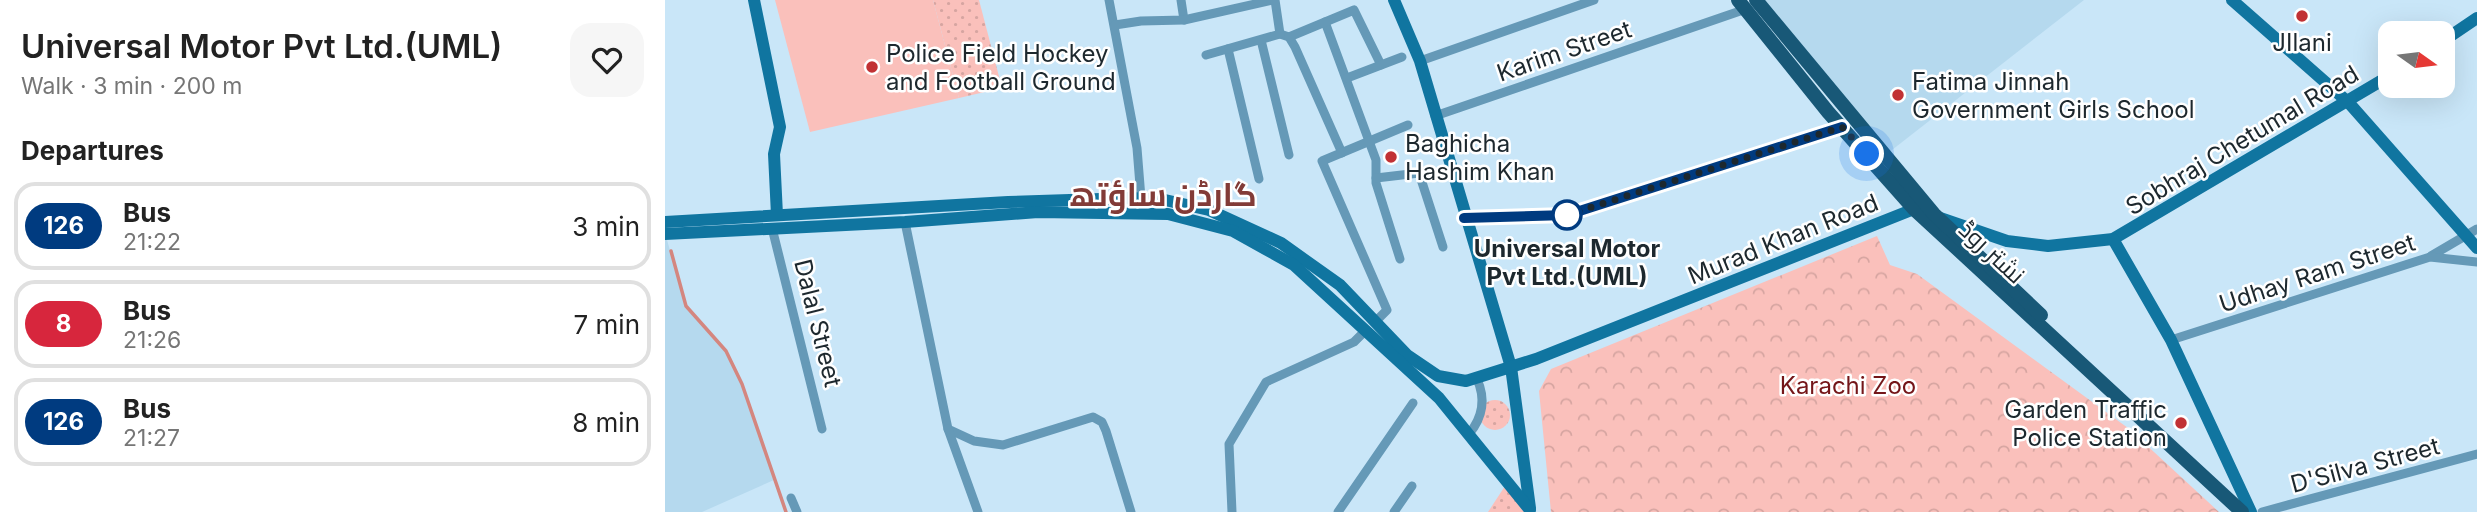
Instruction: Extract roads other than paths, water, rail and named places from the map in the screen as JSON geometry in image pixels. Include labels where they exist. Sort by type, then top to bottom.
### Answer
[{"type":"main road","points":[[754,0],[780,127],[774,154],[778,215]]},
{"type":"main road","points":[[1394,0],[1420,61],[1464,218],[1511,367],[1530,511]]},
{"type":"main road","points":[[2232,0],[2349,103],[2472,233],[2477,248]]},
{"type":"main road","name":"نشتر روڈ","points":[[1747,3],[1842,127],[1914,209],[2242,512]]},
{"type":"main road","name":"نشتر روڈ","points":[[1747,3],[1934,214],[2250,512]]},
{"type":"main road","points":[[2455,33],[2477,18]]},
{"type":"main road","name":"Sobhraj Chetumal Road","points":[[2113,239],[2378,84]]},
{"type":"main road","points":[[665,222],[1141,198],[1209,210],[1281,243],[1340,285],[1370,326],[1439,398],[1530,511]]},
{"type":"main road","points":[[1914,209],[2007,241],[2047,246],[2113,239],[2171,340],[2250,512]]},
{"type":"main road","name":"Murad Khan Road","points":[[1477,379],[1914,209]]},
{"type":"main road","points":[[665,234],[905,222],[1038,212],[1168,214],[1233,231],[1294,265],[1406,355],[1439,376],[1452,380],[1477,379]]},
{"type":"street","points":[[1109,0],[1137,148],[1141,198]]},
{"type":"street","points":[[1181,0],[1184,20]]},
{"type":"street","points":[[1115,25],[1142,20],[1184,20],[1274,0],[1284,35],[1342,153]]},
{"type":"street","points":[[1420,61],[1594,0]]},
{"type":"street","name":"Karim Street","points":[[1435,116],[1747,3]]},
{"type":"street","points":[[1206,55],[1284,35],[1354,10],[1381,65]]},
{"type":"street","points":[[1325,22],[1376,160],[1376,178],[1400,259]]},
{"type":"street","points":[[1261,40],[1289,155]]},
{"type":"street","points":[[1228,49],[1259,179]]},
{"type":"street","points":[[1347,78],[1402,57]]},
{"type":"street","points":[[1232,512],[1229,444],[1266,382],[1354,342],[1387,310],[1322,161],[1408,125]]},
{"type":"street","points":[[1464,218],[1567,215],[1842,127]]},
{"type":"street","points":[[1376,178],[1419,173],[1443,247]]},
{"type":"street","points":[[905,222],[948,429],[978,512]]},
{"type":"street","name":"Dalal Street","points":[[772,228],[823,429]]},
{"type":"street","points":[[2430,257],[2472,233]]},
{"type":"street","name":"Udhay Ram Street","points":[[2171,340],[2430,257],[2477,262]]},
{"type":"street","points":[[1469,434],[1481,413],[1483,399],[1477,379]]},
{"type":"street","points":[[1338,512],[1413,403]]},
{"type":"street","points":[[948,429],[974,441],[1003,445],[1093,417],[1102,422],[1106,431],[1131,512]]},
{"type":"street","name":"D'Silva Street","points":[[2262,512],[2477,454]]},
{"type":"street","points":[[1394,512],[1412,486]]},
{"type":"street","points":[[791,498],[797,512]]},
{"type":"waterway","points":[[671,251],[686,306],[726,351],[742,384],[786,512]]},
{"type":"place","name":"JIlani","points":[[2302,16]]},
{"type":"place","name":"Police Field Hockey and Football Ground","points":[[872,67]]},
{"type":"place","name":"Fatima Jinnah Government Girls School","points":[[1898,95]]},
{"type":"place","name":"Baghicha Hashim Khan","points":[[1391,157]]},
{"type":"place","name":"Universal Motor Pvt Ltd.(UML)","points":[[1567,215]]},
{"type":"place","name":"Garden Traffic Police Station","points":[[2181,423]]},
{"type":"district","name":"گارڈن ساؤتھ","points":[[1163,194]]},
{"type":"park label","name":"Karachi Zoo","points":[[1848,385]]}]
